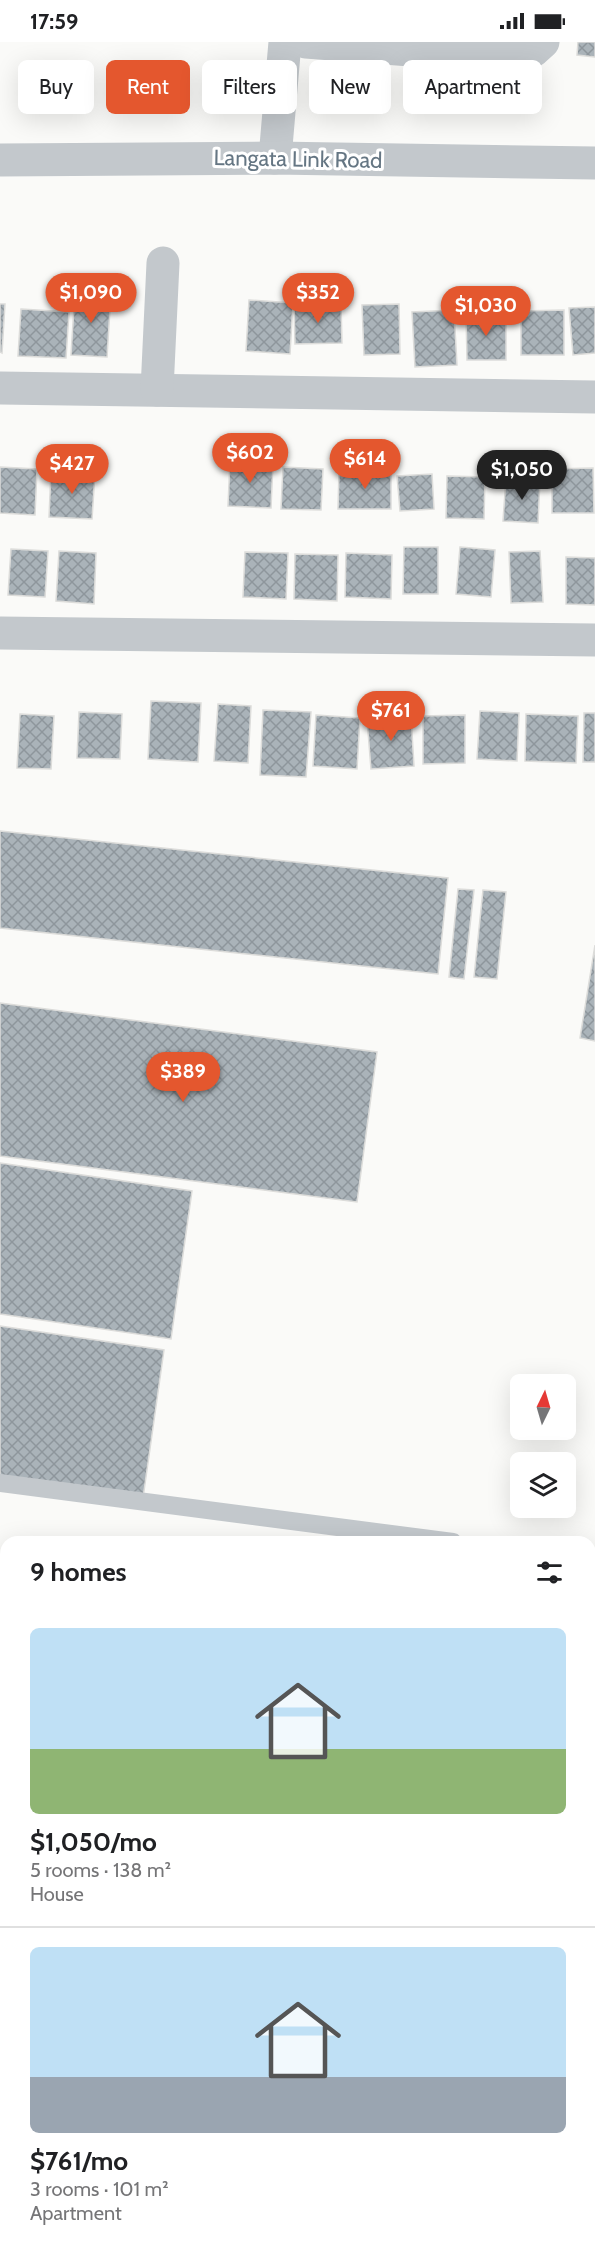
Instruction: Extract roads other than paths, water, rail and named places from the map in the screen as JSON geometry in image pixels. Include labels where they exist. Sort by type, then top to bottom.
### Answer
[{"type":"street","points":[[275,158],[285,42]]},
{"type":"street","points":[[306,42],[502,57],[533,51],[543,42]]},
{"type":"street","name":"Langata Link Road","points":[[0,160],[275,158],[595,163]]},
{"type":"street","points":[[156,390],[163,263]]},
{"type":"street","points":[[0,388],[595,397]]},
{"type":"street","points":[[0,633],[595,640]]},
{"type":"lane","points":[[0,1483],[407,1536]]}]
